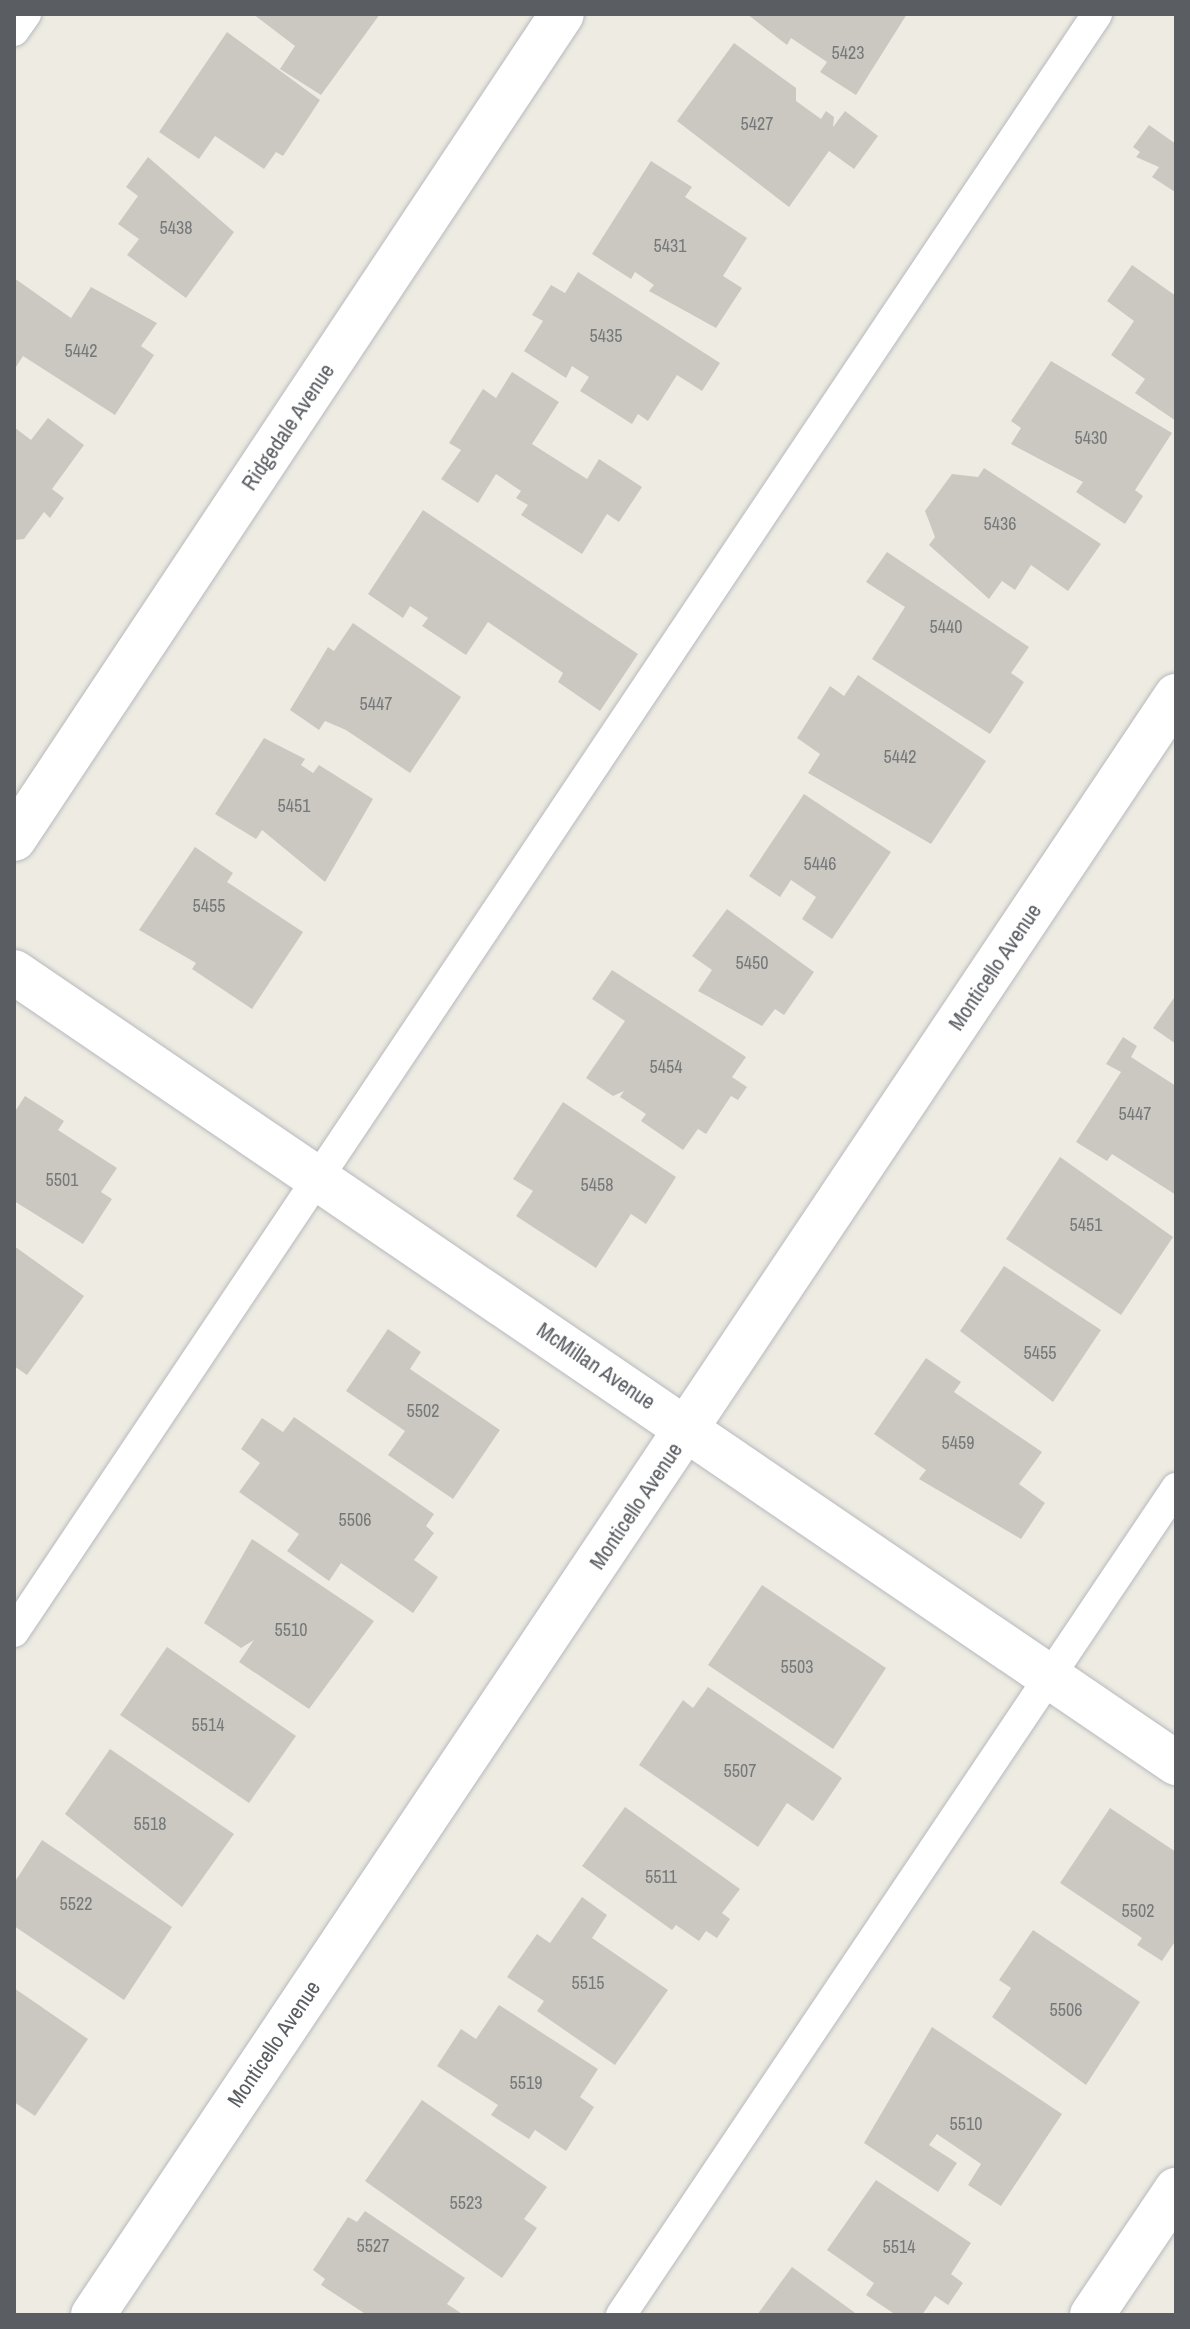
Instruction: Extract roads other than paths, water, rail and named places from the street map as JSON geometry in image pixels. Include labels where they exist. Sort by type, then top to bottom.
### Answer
[{"type":"street","name":"Ridgedale Avenue","points":[[14,839],[562,14]]},
{"type":"street","name":"Monticello Avenue","points":[[93,2315],[1176,696]]},
{"type":"street","name":"McMillan Avenue","points":[[14,972],[317,1181],[689,1428],[1176,1763]]},
{"type":"street","points":[[1092,2315],[1176,2190]]},
{"type":"lane","points":[[14,31],[26,14]]},
{"type":"lane","points":[[14,1632],[1097,14]]},
{"type":"lane","points":[[621,2315],[1176,1488]]}]
